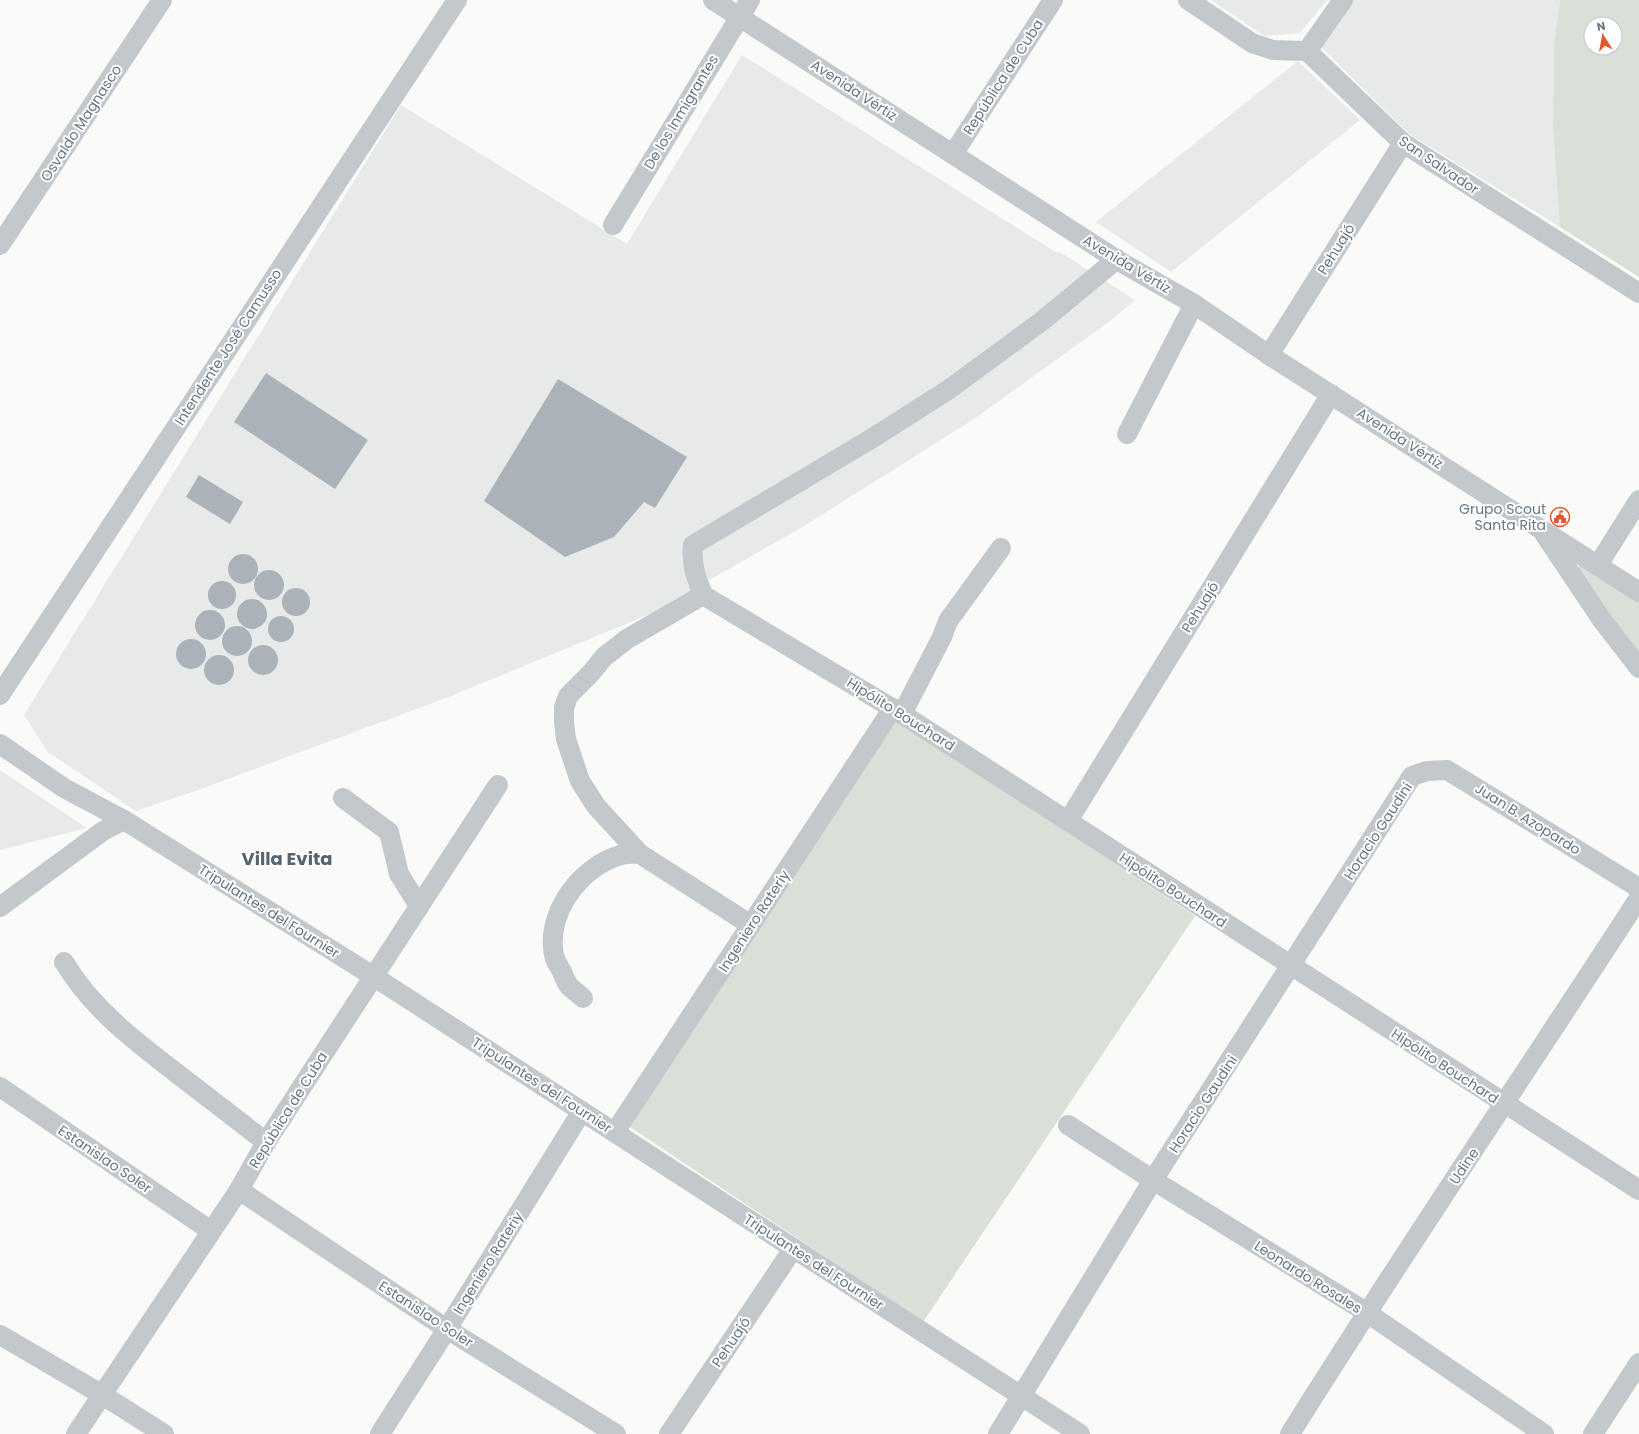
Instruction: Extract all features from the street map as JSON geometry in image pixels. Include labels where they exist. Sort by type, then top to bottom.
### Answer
[{"type":"street","name":"Osvaldo Magnasco","points":[[0,246],[162,0]]},
{"type":"street","name":"Intendente José Camusso","points":[[0,695],[457,0]]},
{"type":"street","name":"Avenida Vértiz","points":[[713,0],[1117,259],[1194,304],[1269,355],[1639,592]]},
{"type":"street","name":"De los Inmigrantes","points":[[613,225],[750,0]]},
{"type":"street","name":"República de Cuba","points":[[953,154],[1053,0]]},
{"type":"street","points":[[1188,0],[1252,43],[1272,50],[1307,51],[1343,0]]},
{"type":"street","name":"San Salvador","points":[[1307,51],[1403,143],[1639,293]]},
{"type":"street","name":"Pehuajó","points":[[1269,355],[1403,143]]},
{"type":"street","points":[[751,926],[640,854],[596,806],[580,781],[573,763],[565,733],[564,708],[568,696],[591,673],[604,657],[627,639],[703,595],[694,574],[692,556],[693,545],[871,439],[948,390],[1042,321],[1117,259]]},
{"type":"street","points":[[1127,434],[1194,304]]},
{"type":"street","name":"Pehuajó","points":[[1068,821],[1331,394]]},
{"type":"street","points":[[1598,565],[1639,500]]},
{"type":"street","points":[[1540,529],[1602,620],[1639,668]]},
{"type":"street","name":"Ingeniero Rateriy","points":[[615,1132],[751,926],[897,711],[942,637],[948,621],[1001,548]]},
{"type":"street","name":"Hipólito Bouchard","points":[[703,595],[897,711],[1639,1190]]},
{"type":"street","name":"Tripulantes del Fournier","points":[[0,744],[64,788],[124,820],[373,976],[1080,1434]]},
{"type":"street","name":"Juan B. Azopardo","points":[[1412,776],[1427,771],[1446,770],[1639,888]]},
{"type":"street","name":"Horacio Gaudini","points":[[998,1434],[1020,1395],[1153,1180],[1412,776]]},
{"type":"street","name":"República de Cuba","points":[[76,1434],[101,1394],[239,1190],[266,1142],[498,785]]},
{"type":"street","points":[[343,798],[389,832],[399,874],[419,906]]},
{"type":"street","points":[[0,907],[103,831],[124,820]]},
{"type":"street","points":[[583,998],[569,986],[555,959],[554,928],[566,897],[578,881],[589,871],[622,854],[640,854]]},
{"type":"street","name":"Udine","points":[[1290,1434],[1366,1312],[1505,1104],[1639,898]]},
{"type":"street","points":[[64,962],[72,976],[96,1006],[138,1044],[266,1142]]},
{"type":"street","name":"Estanislao Soler","points":[[0,1087],[211,1231]]},
{"type":"street","name":"Ingeniero Rateriy","points":[[380,1434],[582,1112]]},
{"type":"street","name":"Leonardo Rosales","points":[[1068,1125],[1153,1180],[1366,1312],[1544,1434]]},
{"type":"street","name":"Estanislao Soler","points":[[239,1190],[447,1329],[616,1434]]},
{"type":"street","name":"Pehuajó","points":[[669,1434],[793,1249]]},
{"type":"street","points":[[0,1335],[101,1394],[164,1434]]},
{"type":"street","points":[[1593,1434],[1639,1363]]},
{"type":"shaded area","points":[[1211,0],[1327,0],[1300,33],[1264,36]]},
{"type":"shaded area","points":[[1353,0],[1560,0],[1554,44],[1553,130],[1560,227],[1409,134],[1319,45]]},
{"type":"shaded area","points":[[1560,0],[1639,0],[1639,277],[1560,227],[1553,130],[1554,44]]},
{"type":"shaded area","points":[[742,55],[1057,253],[1060,252],[1135,300],[1110,321],[971,421],[804,526],[650,614],[446,698],[201,789],[136,811],[48,752],[24,715],[401,105],[627,244]]},
{"type":"shaded area","points":[[1298,61],[1360,120],[1171,272],[1096,222]]},
{"type":"shaded area","points":[[1580,566],[1639,601],[1639,654],[1614,623],[1578,567]]},
{"type":"shaded area","points":[[894,719],[1195,916],[923,1322],[630,1127]]},
{"type":"shaded area","points":[[0,770],[87,828],[0,850]]},
{"type":"building","points":[[266,373],[368,440],[335,489],[234,422]]},
{"type":"building","points":[[558,379],[687,457],[655,508],[644,502],[614,537],[565,557],[484,501]]},
{"type":"building","points":[[199,475],[243,502],[230,524],[186,497]]},
{"type":"building","points":[[243,554],[249,555],[257,563],[257,575],[249,583],[243,584],[237,583],[229,575],[228,569],[229,563],[237,555]]},
{"type":"building","points":[[269,570],[280,574],[284,585],[280,596],[269,600],[258,596],[254,585],[258,574]]},
{"type":"building","points":[[222,581],[232,585],[236,595],[232,605],[222,609],[212,605],[208,595],[212,585]]},
{"type":"building","points":[[296,588],[306,592],[310,602],[306,612],[296,616],[286,612],[282,602],[286,592]]},
{"type":"building","points":[[252,599],[263,603],[267,614],[263,625],[252,629],[241,625],[237,614],[241,603]]},
{"type":"building","points":[[210,610],[221,614],[225,625],[221,636],[210,640],[199,636],[195,625],[199,614]]},
{"type":"building","points":[[281,616],[290,620],[294,629],[290,638],[281,642],[272,638],[268,629],[272,620]]},
{"type":"building","points":[[237,626],[248,630],[252,641],[248,652],[237,656],[226,652],[222,641],[226,630]]},
{"type":"building","points":[[191,639],[197,640],[205,648],[205,660],[197,668],[191,669],[185,668],[177,660],[176,654],[177,648],[185,640]]},
{"type":"building","points":[[263,645],[273,650],[278,660],[273,670],[263,675],[253,670],[248,660],[253,650]]},
{"type":"building","points":[[219,655],[230,659],[234,670],[230,681],[219,685],[208,681],[204,670],[208,659]]},
{"type":"place","name":"Grupo Scout Santa Rita","points":[[1560,517]]},
{"type":"district","name":"Villa Evita","points":[[287,858]]}]
